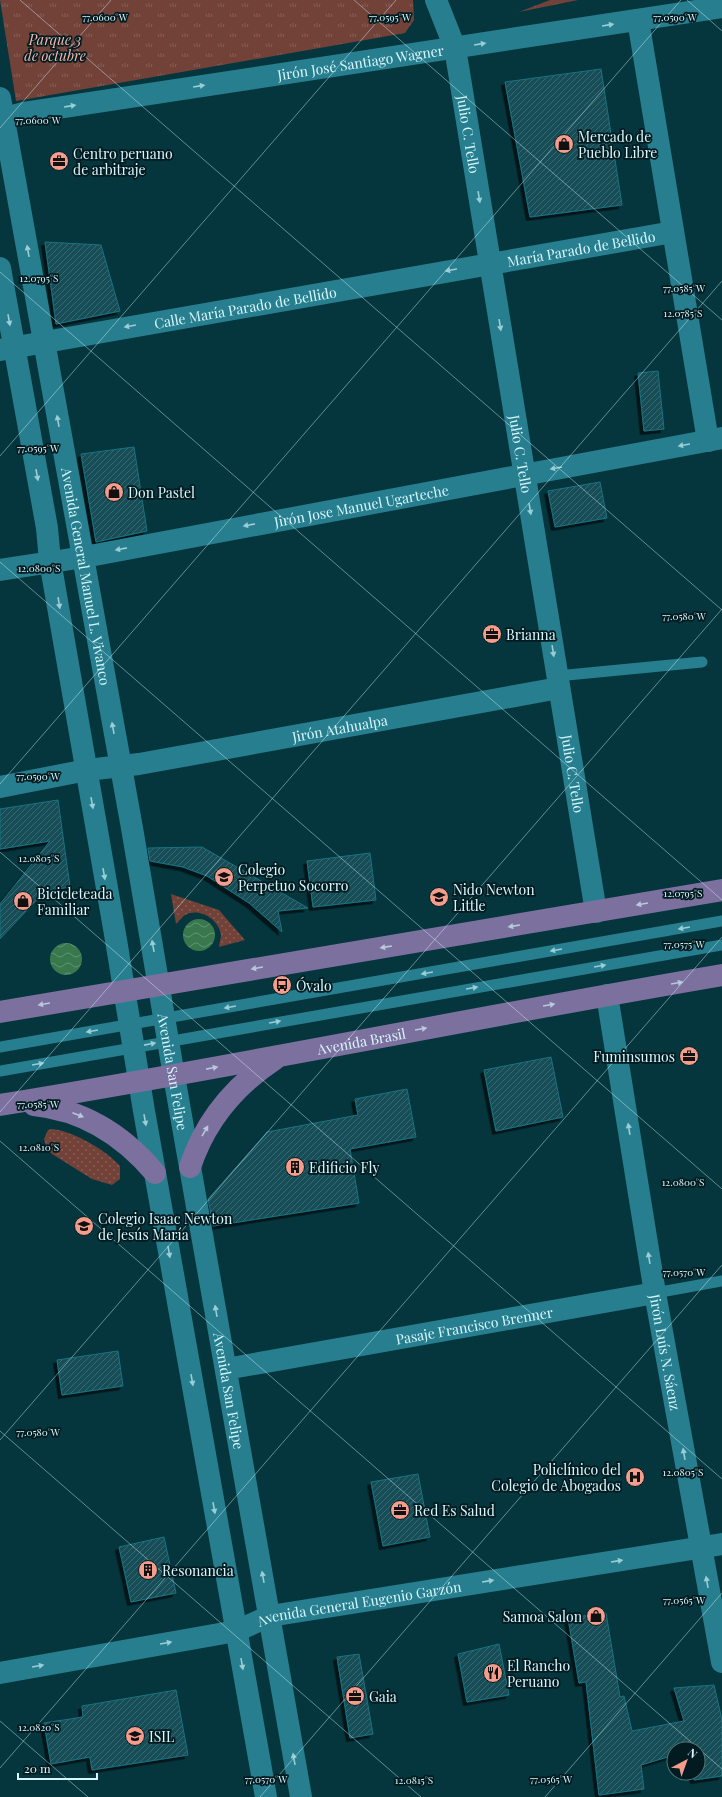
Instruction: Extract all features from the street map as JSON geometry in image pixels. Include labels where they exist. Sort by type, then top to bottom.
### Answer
[{"type":"main road","points":[[0,1012],[722,890]]},
{"type":"main road","name":"Avenida Brasil","points":[[6,1104],[174,1076],[286,1053],[722,975]]},
{"type":"main road","points":[[190,1167],[202,1137],[227,1099],[254,1073],[286,1053]]},
{"type":"main road","points":[[6,1104],[49,1107],[92,1121],[126,1143],[155,1173]]},
{"type":"street","name":"Julio C. Tello","points":[[436,0],[455,48],[596,912]]},
{"type":"street","name":"Jirón José Santiago Wagner","points":[[1,112],[455,48],[722,7]]},
{"type":"street","points":[[638,20],[673,232],[715,439]]},
{"type":"street","name":"Avenida General Manuel L. Vivanco","points":[[1,112],[84,557],[159,985]]},
{"type":"street","name":"María Parado de Bellido","points":[[490,263],[673,232]]},
{"type":"street","name":"Calle María Parado de Bellido","points":[[7,349],[490,263]]},
{"type":"street","points":[[0,268],[7,349],[47,528],[50,561],[139,1082],[266,1797]]},
{"type":"street","name":"Jirón Jose Manuel Ugarteche","points":[[0,570],[50,561],[84,557],[524,473],[715,439]]},
{"type":"street","name":"Jirón Atahualpa","points":[[0,787],[86,770],[120,766],[558,682]]},
{"type":"street","name":"Avenida San Felipe","points":[[159,985],[301,1797]]},
{"type":"street","name":"Jirón Luís N. Sáenz","points":[[607,995],[655,1293],[722,1662]]},
{"type":"street","name":"Pasaje Francisco Brenner","points":[[226,1369],[655,1293]]},
{"type":"street","name":"Avenida General Eugenio Garzón","points":[[0,1673],[236,1631],[270,1616],[722,1544]]},
{"type":"lane","points":[[558,682],[702,662]]},
{"type":"lane","points":[[0,1047],[722,921]]},
{"type":"lane","points":[[0,1071],[168,1040],[722,945]]},
{"type":"lane","name":"Pasaje Francisco Brenner","points":[[655,1293],[722,1282]]},
{"type":"green space","name":"Parque 3 de octubre","points":[[0,0],[413,0],[414,20],[405,33],[16,101]]},
{"type":"green space","points":[[550,0],[578,0],[519,12]]},
{"type":"green space","points":[[171,894],[219,910],[245,940],[219,947],[221,935],[216,924],[208,916],[196,912],[185,915],[176,924]]},
{"type":"green space","points":[[52,1129],[70,1133],[98,1148],[120,1166],[120,1179],[112,1185],[92,1179],[52,1154],[47,1149],[44,1139],[48,1130]]},
{"type":"water","points":[[199,919],[210,924],[215,935],[210,946],[199,951],[188,946],[183,935],[188,924]]},
{"type":"water","points":[[66,943],[77,948],[82,959],[77,970],[66,975],[55,970],[50,959],[55,948]]},
{"type":"building","name":"Mercado de Pueblo Libre","points":[[601,69],[622,205],[530,217],[505,82]]},
{"type":"building","points":[[45,242],[101,245],[120,311],[56,324]]},
{"type":"building","points":[[658,371],[664,429],[644,431],[638,373]]},
{"type":"building","name":"Don Pastel","points":[[134,447],[147,531],[96,542],[81,454]]},
{"type":"building","points":[[600,482],[607,518],[555,527],[548,491]]},
{"type":"building","points":[[58,800],[70,887],[45,891],[0,939],[0,904],[50,841],[0,849],[0,809]]},
{"type":"building","points":[[202,847],[308,908],[278,911],[282,932],[249,903],[207,876],[183,867],[150,861],[148,848]]},
{"type":"building","points":[[370,853],[376,900],[313,907],[307,861]]},
{"type":"building","points":[[551,1057],[563,1117],[496,1131],[484,1070]]},
{"type":"building","name":"Edificio Fly","points":[[407,1089],[416,1137],[350,1149],[359,1203],[213,1226],[208,1199],[267,1132],[358,1115],[355,1099]]},
{"type":"building","points":[[118,1351],[123,1386],[62,1395],[57,1360]]},
{"type":"building","name":"Red Es Salud","points":[[418,1474],[430,1537],[383,1546],[371,1482]]},
{"type":"building","name":"Resonancia","points":[[164,1537],[176,1593],[131,1602],[119,1547]]},
{"type":"building","points":[[606,1613],[620,1697],[624,1696],[632,1731],[684,1721],[674,1688],[714,1685],[722,1720],[722,1776],[706,1778],[706,1741],[666,1741],[666,1757],[641,1765],[644,1789],[599,1795],[586,1682],[579,1683],[568,1618]]},
{"type":"building","points":[[499,1644],[509,1695],[467,1702],[458,1654]]},
{"type":"building","name":"Gaia","points":[[359,1654],[373,1734],[350,1738],[337,1657]]},
{"type":"building","name":"ISIL","points":[[176,1690],[188,1755],[92,1770],[90,1757],[51,1764],[44,1723],[83,1717],[82,1706]]},
{"type":"place","name":"Mercado de Pueblo Libre","points":[[564,144]]},
{"type":"place","name":"Centro peruano de arbitraje","points":[[59,161]]},
{"type":"place","name":"Don Pastel","points":[[114,492]]},
{"type":"place","name":"Brianna","points":[[492,634]]},
{"type":"place","name":"Colegio Perpetuo Socorro","points":[[224,877]]},
{"type":"place","name":"Nido Newton Little","points":[[439,897]]},
{"type":"place","name":"Bicicleteada Familiar","points":[[23,901]]},
{"type":"place","name":"Óvalo","points":[[282,985]]},
{"type":"place","name":"Fuminsumos","points":[[689,1056]]},
{"type":"place","name":"Edificio Fly","points":[[295,1167]]},
{"type":"place","name":"Colegio Isaac Newton de Jesús María","points":[[84,1226]]},
{"type":"place","name":"Policlínico del Colegio de Abogados","points":[[635,1477]]},
{"type":"place","name":"Red Es Salud","points":[[400,1510]]},
{"type":"place","name":"Resonancia","points":[[148,1570]]},
{"type":"place","name":"Samoa Salon","points":[[596,1616]]},
{"type":"place","name":"El Rancho Peruano","points":[[493,1673]]},
{"type":"place","name":"Gaia","points":[[355,1696]]},
{"type":"place","name":"ISIL","points":[[135,1736]]}]
